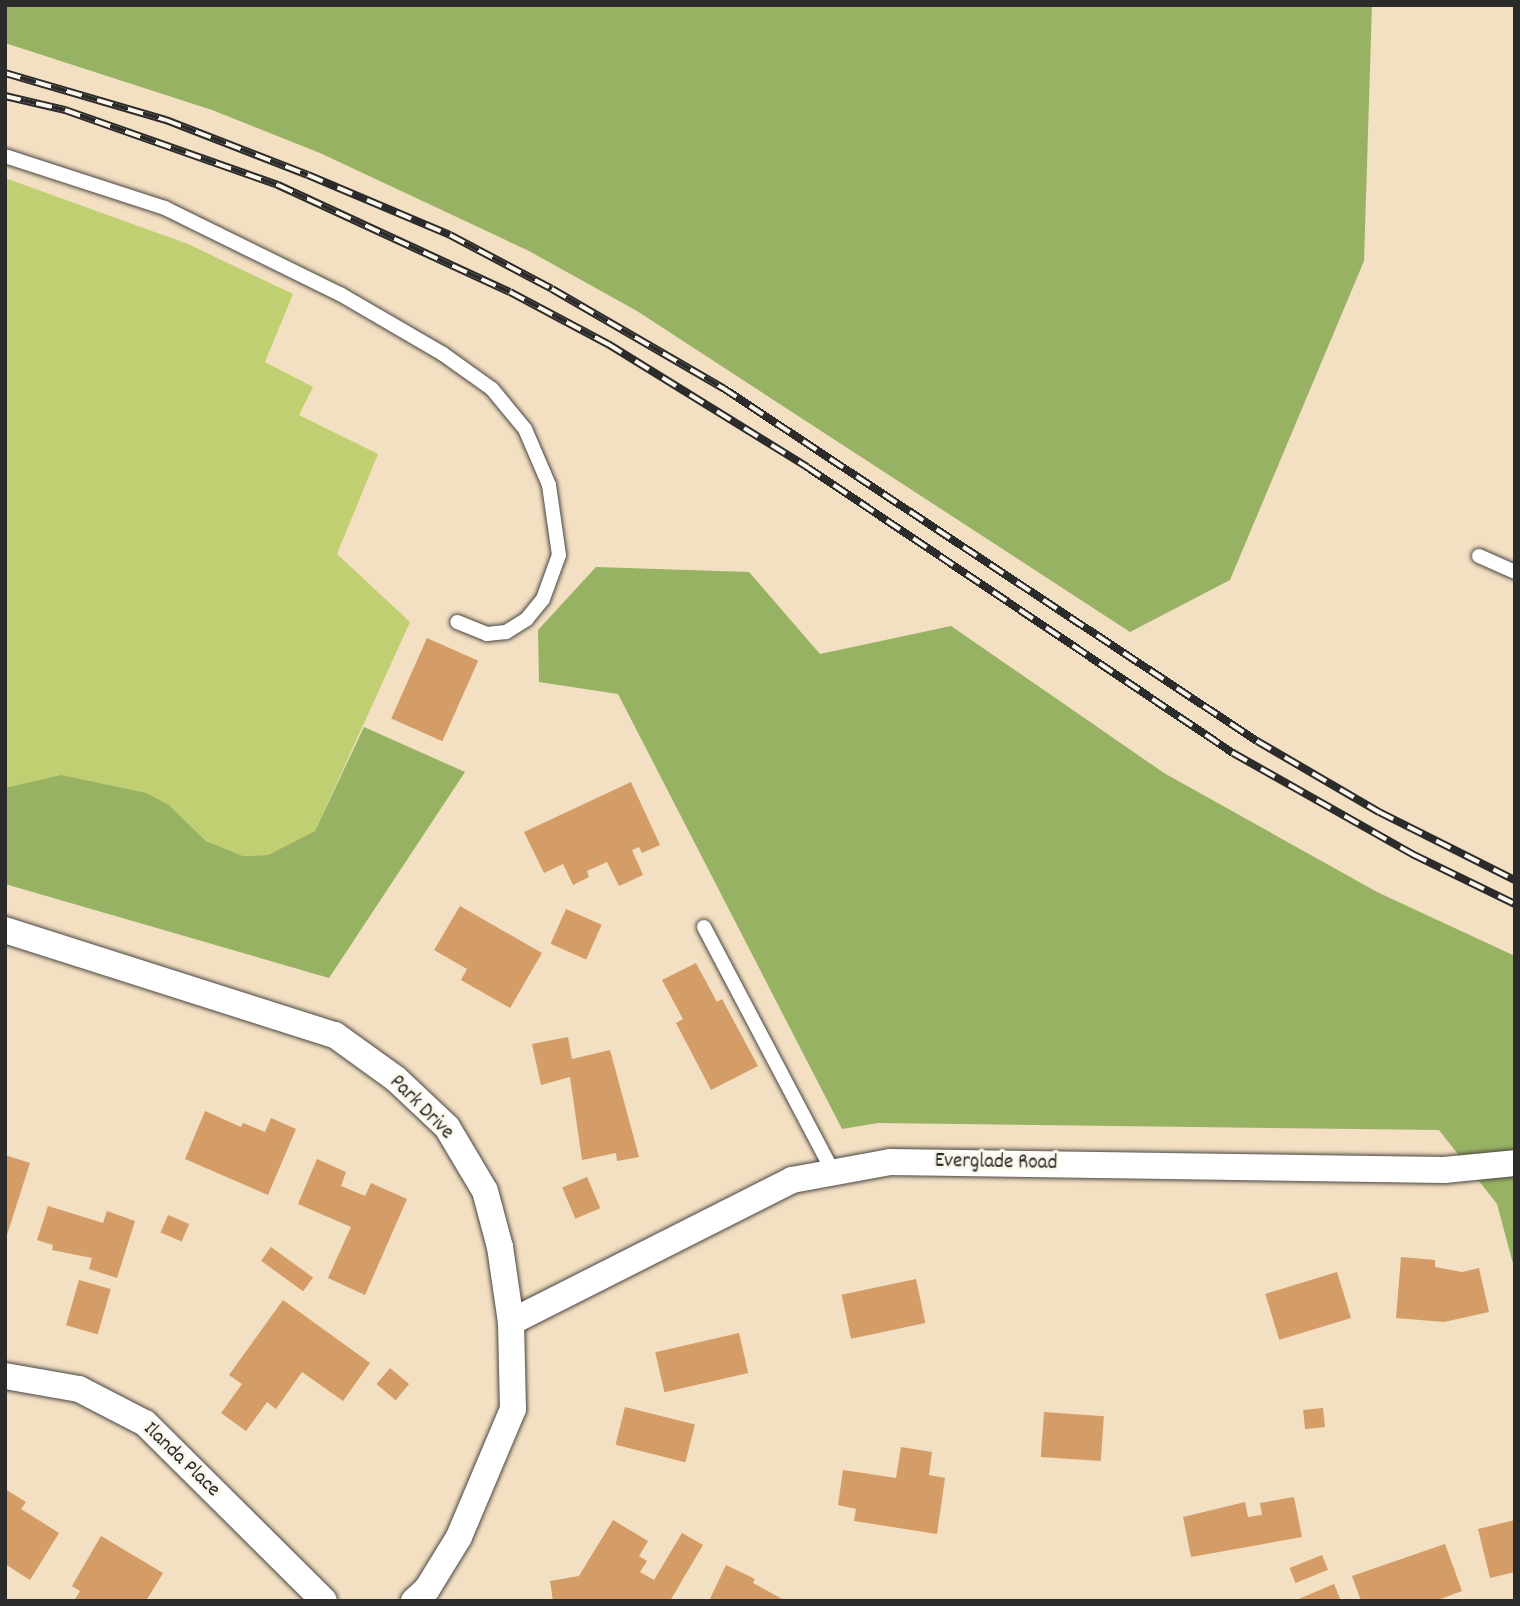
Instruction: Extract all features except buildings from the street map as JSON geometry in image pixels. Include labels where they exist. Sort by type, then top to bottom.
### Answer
[{"type":"street","name":"Park Drive","points":[[5,930],[288,1016],[335,1035],[396,1079],[447,1127],[485,1191],[511,1322],[513,1409],[459,1537],[428,1589],[414,1601]]},
{"type":"street","name":"Everglade Road","points":[[511,1322],[792,1180],[890,1161],[1444,1170],[1515,1163]]},
{"type":"street","name":"Ilanda Place","points":[[5,1376],[79,1389],[145,1423],[324,1601]]},
{"type":"lane","points":[[5,156],[165,208],[340,294],[443,354],[492,389],[525,429],[549,485],[559,555],[543,599],[527,619],[506,632],[487,634],[457,622]]},
{"type":"lane","points":[[1479,556],[1515,572]]},
{"type":"lane","points":[[704,926],[833,1172]]},
{"type":"green space","points":[[5,5],[1372,5],[1364,261],[1230,580],[1130,632],[637,311],[529,251],[320,153],[212,110],[5,43]]},
{"type":"green space","points":[[5,178],[188,244],[293,294],[265,362],[313,387],[299,415],[378,454],[337,554],[410,622],[315,831],[268,855],[243,856],[206,841],[169,805],[5,788]]},
{"type":"green space","points":[[596,567],[749,572],[820,654],[951,626],[1164,773],[1377,892],[1515,956],[1515,1271],[1497,1204],[1439,1130],[878,1123],[842,1129],[618,694],[539,682],[538,630]]},
{"type":"green space","points":[[364,727],[465,772],[329,978],[5,884],[5,788],[61,775],[146,793],[169,805],[206,841],[243,856],[268,855],[315,831]]},
{"type":"railway","points":[[5,73],[166,120],[308,175],[450,235],[552,289],[723,388],[1257,741],[1379,812],[1515,880]]},
{"type":"railway","points":[[5,96],[65,110],[278,185],[510,292],[608,344],[807,467],[1233,753],[1412,854],[1515,904]]}]
